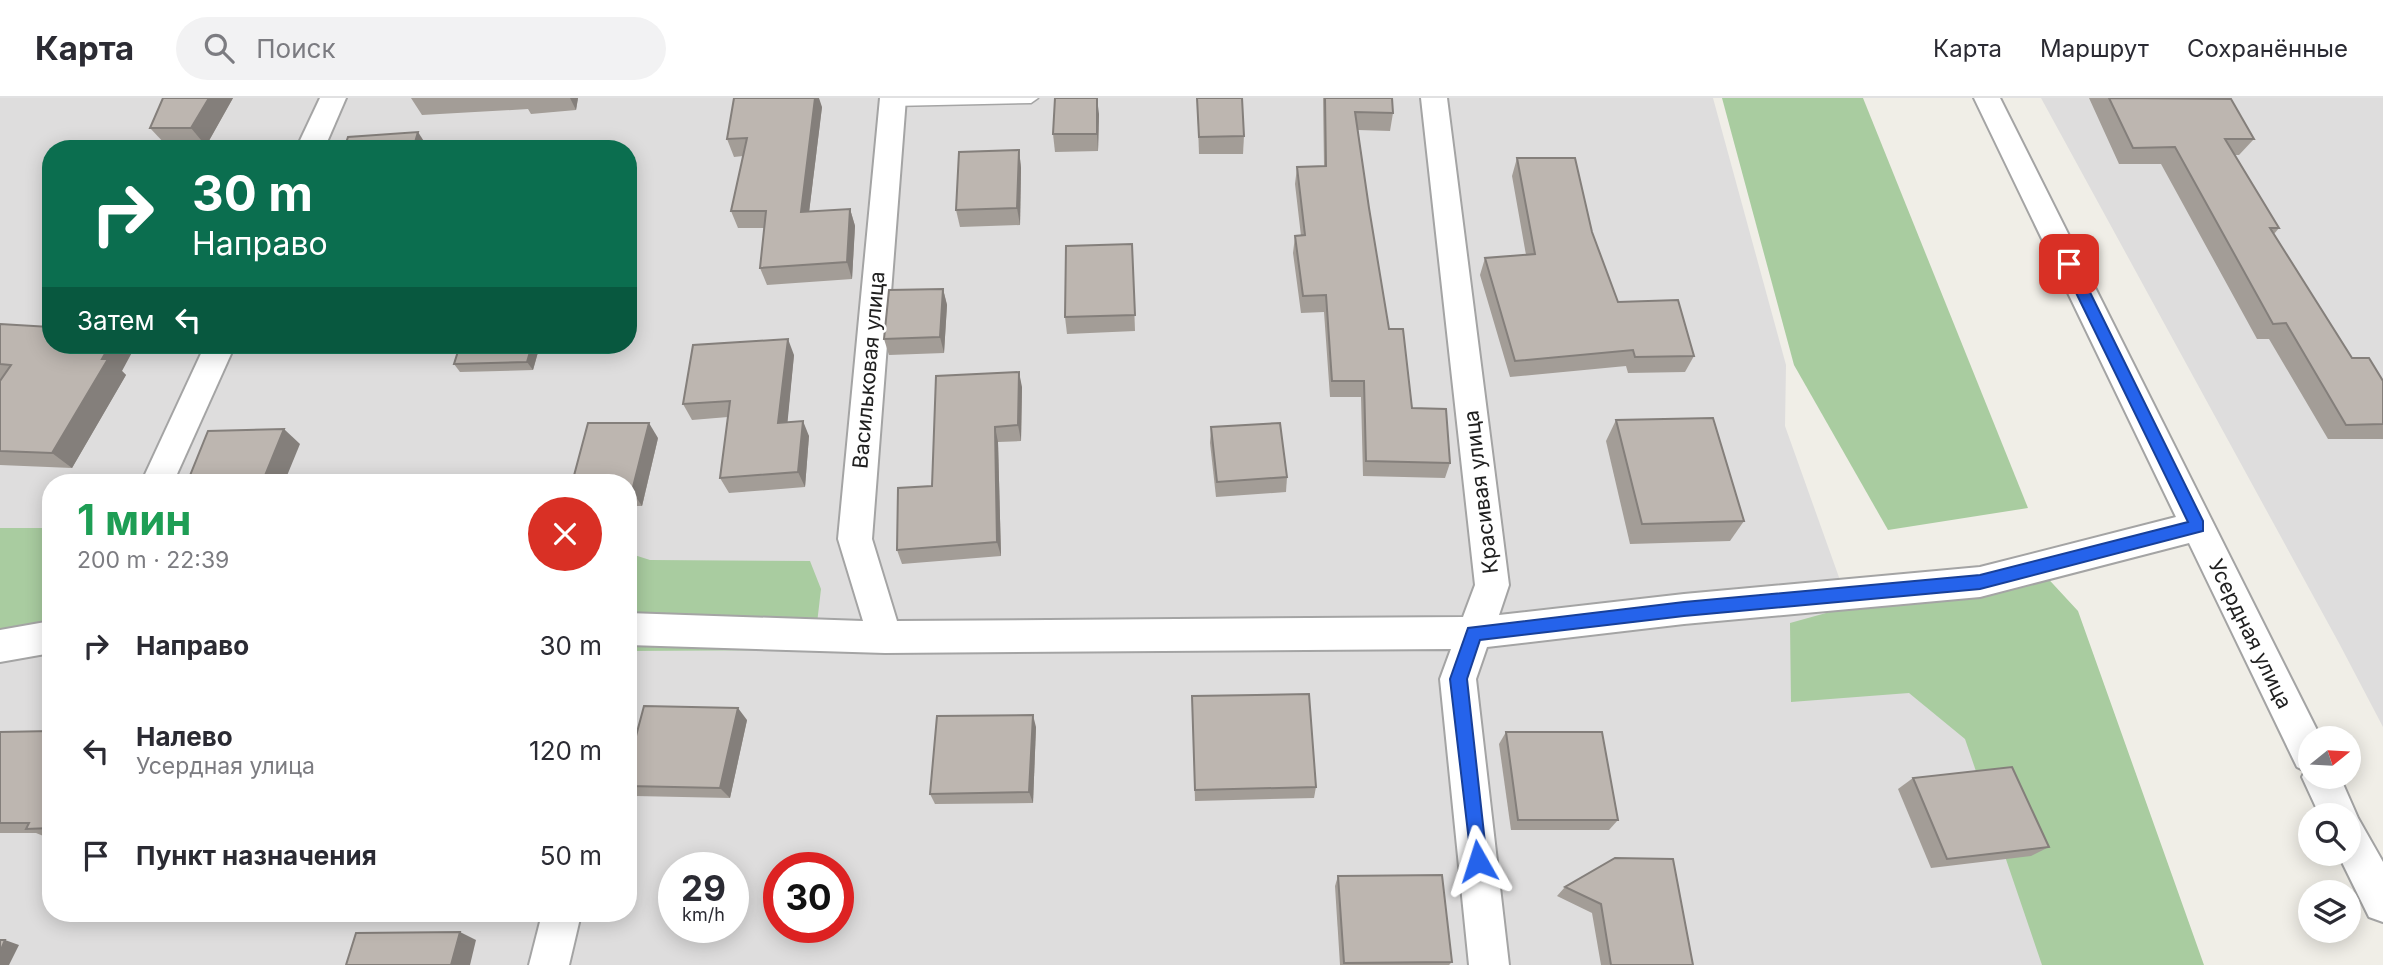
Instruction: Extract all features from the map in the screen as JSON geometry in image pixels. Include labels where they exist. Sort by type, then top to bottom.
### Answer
[{"type":"street","points":[[314,140],[333,98]]},
{"type":"street","name":"Красивая улица","points":[[1434,98],[1492,585],[1458,679],[1489,965]]},
{"type":"street","name":"Усердная улица","points":[[1987,98],[2298,730]]},
{"type":"street","name":"Васильковая улица","points":[[885,637],[855,539],[892,99]]},
{"type":"street","points":[[161,474],[216,354]]},
{"type":"street","points":[[637,637],[1474,633],[1684,609],[1980,582],[2198,526]]},
{"type":"street","points":[[0,646],[42,639]]},
{"type":"street","points":[[2361,859],[2383,903]]},
{"type":"street","points":[[549,965],[560,922]]},
{"type":"lane","points":[[892,99],[1031,98]]},
{"type":"shaded area","points":[[0,98],[1713,98],[1786,365],[1785,426],[1866,653],[2004,677],[2091,965],[0,965]]},
{"type":"shaded area","points":[[2041,98],[2383,98],[2383,727],[2340,645]]},
{"type":"green space","points":[[1722,98],[1863,98],[2028,508],[1888,530],[1794,365]]},
{"type":"green space","points":[[0,528],[42,528],[42,633],[0,648]]},
{"type":"green space","points":[[637,556],[650,560],[810,561],[821,589],[816,632],[791,650],[637,651]]},
{"type":"green space","points":[[2028,557],[2078,611],[2204,965],[2042,965],[1965,739],[1909,693],[1791,702],[1790,623]]},
{"type":"building","points":[[163,98],[209,98],[191,128],[150,128]]},
{"type":"building","points":[[734,98],[815,98],[801,212],[850,209],[847,262],[760,268],[766,211],[731,211],[747,138],[727,139]]},
{"type":"building","points":[[1055,98],[1097,98],[1097,134],[1053,134]]},
{"type":"building","points":[[1197,98],[1242,98],[1244,136],[1199,137]]},
{"type":"building","points":[[1325,98],[1392,98],[1393,113],[1355,112],[1369,208],[1389,329],[1403,329],[1412,408],[1446,409],[1450,463],[1366,461],[1364,381],[1332,381],[1326,295],[1303,296],[1295,236],[1305,235],[1297,167],[1326,166]]},
{"type":"building","points":[[2109,98],[2231,99],[2254,139],[2225,139],[2279,228],[2270,228],[2352,358],[2369,358],[2383,381],[2383,424],[2346,425],[2286,323],[2273,324],[2175,147],[2133,148]]},
{"type":"building","points":[[418,132],[416,140],[347,140],[348,137]]},
{"type":"building","points":[[1019,150],[1017,208],[956,210],[959,152]]},
{"type":"building","points":[[1517,158],[1575,158],[1592,232],[1618,302],[1678,300],[1694,356],[1635,357],[1633,350],[1515,361],[1485,258],[1535,254]]},
{"type":"building","points":[[1132,244],[1135,315],[1065,317],[1066,246]]},
{"type":"building","points":[[943,289],[940,337],[884,339],[889,290]]},
{"type":"building","points":[[0,324],[42,327],[42,354],[105,354],[102,359],[108,359],[52,453],[0,451],[0,381],[11,365],[0,364]]},
{"type":"building","points":[[788,339],[778,423],[803,421],[798,472],[720,478],[730,401],[683,404],[693,345]]},
{"type":"building","points":[[457,354],[529,354],[527,362],[454,364]]},
{"type":"building","points":[[1019,372],[1018,425],[995,427],[997,542],[897,550],[898,488],[932,486],[936,376]]},
{"type":"building","points":[[1713,418],[1744,521],[1642,524],[1616,420]]},
{"type":"building","points":[[588,423],[649,423],[636,474],[574,474]]},
{"type":"building","points":[[1280,423],[1287,477],[1217,482],[1211,427]]},
{"type":"building","points":[[284,429],[266,474],[191,474],[208,431]]},
{"type":"building","points":[[1309,694],[1316,787],[1195,790],[1192,696]]},
{"type":"building","points":[[644,706],[738,708],[720,788],[637,786],[637,732]]},
{"type":"building","points":[[1033,715],[1029,792],[930,794],[937,716]]},
{"type":"building","points":[[42,731],[42,828],[26,829],[29,823],[0,823],[0,732]]},
{"type":"building","points":[[1506,732],[1602,732],[1618,820],[1518,820]]},
{"type":"building","points":[[2012,767],[2049,847],[1947,859],[1913,778]]},
{"type":"building","points":[[1615,858],[1673,859],[1693,965],[1611,965],[1601,904],[1565,887]]},
{"type":"building","points":[[1442,875],[1452,962],[1344,963],[1338,876]]},
{"type":"building","points":[[460,932],[451,965],[346,965],[356,933]]},
{"type":"route","points":[[1478,861],[1458,679],[1474,633],[1684,609],[1980,582],[2198,526],[2069,264]]}]
